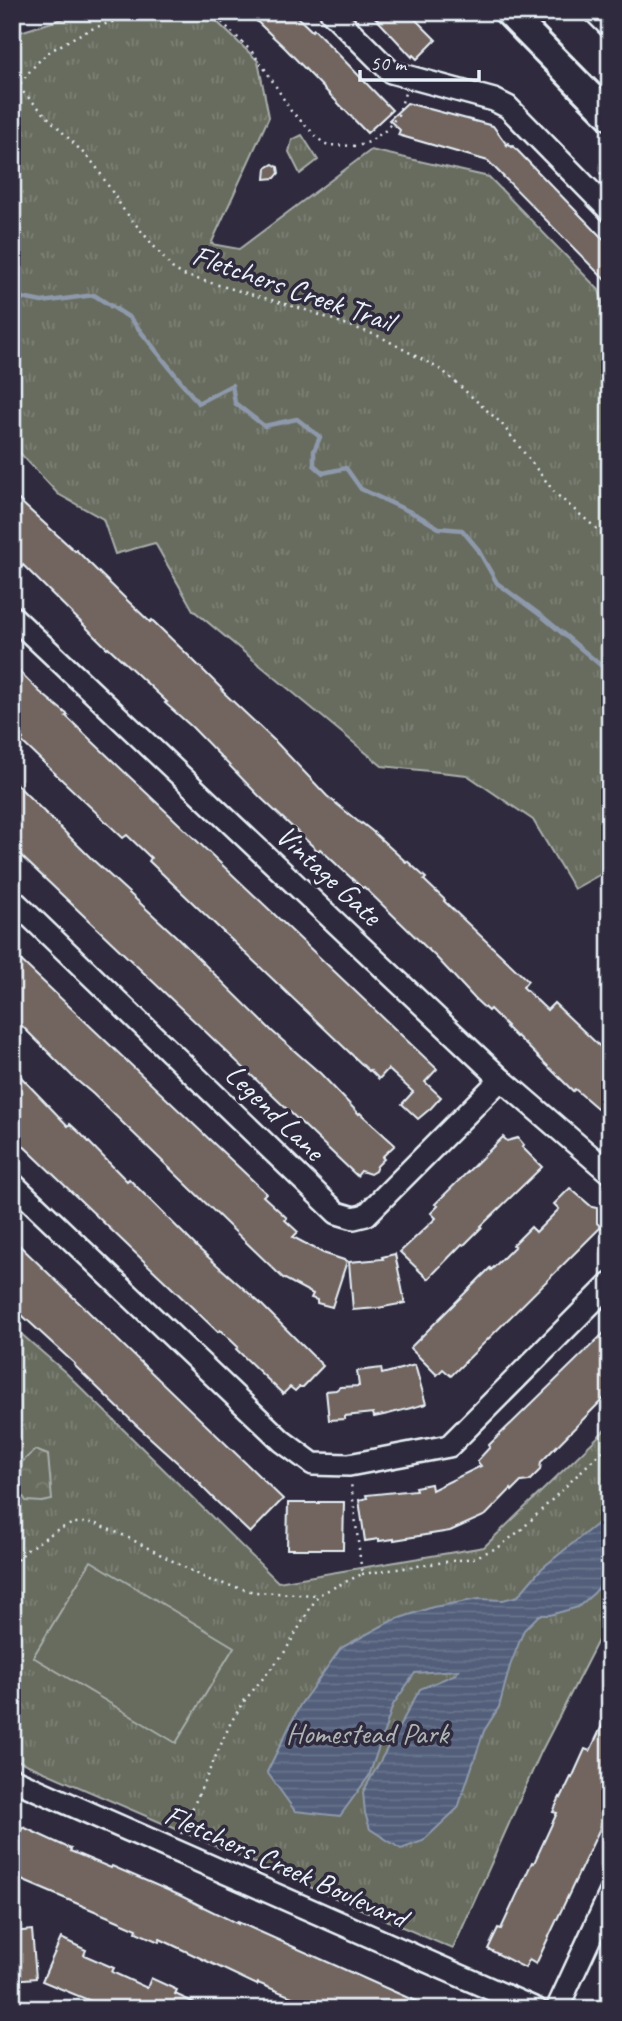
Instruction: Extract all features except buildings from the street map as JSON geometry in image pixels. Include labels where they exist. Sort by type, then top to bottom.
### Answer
[{"type":"main road","points":[[508,12],[610,116]]},
{"type":"street","points":[[331,12],[391,72],[494,100],[508,107],[610,211]]},
{"type":"street","points":[[595,12],[610,27]]},
{"type":"street","name":"Vintage Gate","points":[[12,616],[501,1079],[610,1173]]},
{"type":"street","name":"Legend Lane","points":[[12,899],[337,1213],[354,1218],[366,1215],[501,1079]]},
{"type":"street","points":[[12,1183],[282,1441],[313,1464],[349,1465],[449,1446],[610,1284]]},
{"type":"street","name":"Fletchers Creek Boulevard","points":[[12,1779],[536,2009]]},
{"type":"street","points":[[557,2009],[610,1894]]},
{"type":"path","points":[[12,95],[27,74],[48,53],[85,31],[107,22],[187,12]]},
{"type":"path","points":[[212,12],[253,53],[291,111],[328,145],[358,146],[386,130],[398,115],[407,86]]},
{"type":"path","name":"Fletchers Creek Trail","points":[[12,84],[95,165],[123,209],[172,268],[183,275],[303,309],[381,337],[443,371],[501,423],[556,494],[610,540]]},
{"type":"path","points":[[12,1565],[28,1549],[57,1530],[74,1523],[94,1523],[125,1536],[209,1580],[254,1592],[318,1595],[362,1574],[473,1558],[499,1547],[522,1529],[610,1443]]},
{"type":"path","points":[[349,1465],[362,1574]]},
{"type":"path","points":[[174,1850],[231,1722],[245,1700],[285,1653],[318,1595]]},
{"type":"green space","points":[[84,12],[194,12],[212,17],[258,61],[269,117],[211,244],[239,249],[371,150],[489,177],[599,290],[610,328],[610,869],[574,889],[533,820],[467,775],[382,766],[193,610],[155,543],[115,554],[103,519],[58,494],[20,453],[12,431],[12,21],[20,32]]},
{"type":"green space","points":[[302,135],[318,160],[300,174],[289,152],[292,140]]},
{"type":"green space","name":"Homestead Park","points":[[12,1326],[65,1372],[278,1582],[484,1547],[610,1425],[610,1617],[541,1752],[453,1949],[12,1758]]},
{"type":"green space","points":[[35,1450],[48,1455],[52,1500],[26,1501],[19,1490],[22,1462]]},
{"type":"green space","points":[[91,1561],[234,1647],[176,1743],[33,1657]]},
{"type":"water","points":[[599,1522],[610,1525],[610,1573],[578,1607],[550,1615],[539,1615],[524,1630],[510,1666],[499,1707],[484,1731],[458,1808],[423,1841],[401,1849],[370,1829],[363,1792],[420,1689],[456,1674],[459,1670],[415,1673],[393,1705],[369,1776],[340,1816],[295,1811],[267,1772],[300,1705],[341,1648],[391,1621],[433,1607],[518,1596],[541,1569]]},
{"type":"waterway","points":[[12,296],[42,302],[94,295],[130,318],[198,403],[232,385],[235,403],[264,426],[297,419],[320,437],[314,451],[314,465],[323,473],[346,468],[361,489],[439,528],[462,530],[477,548],[497,583],[610,673]]}]
